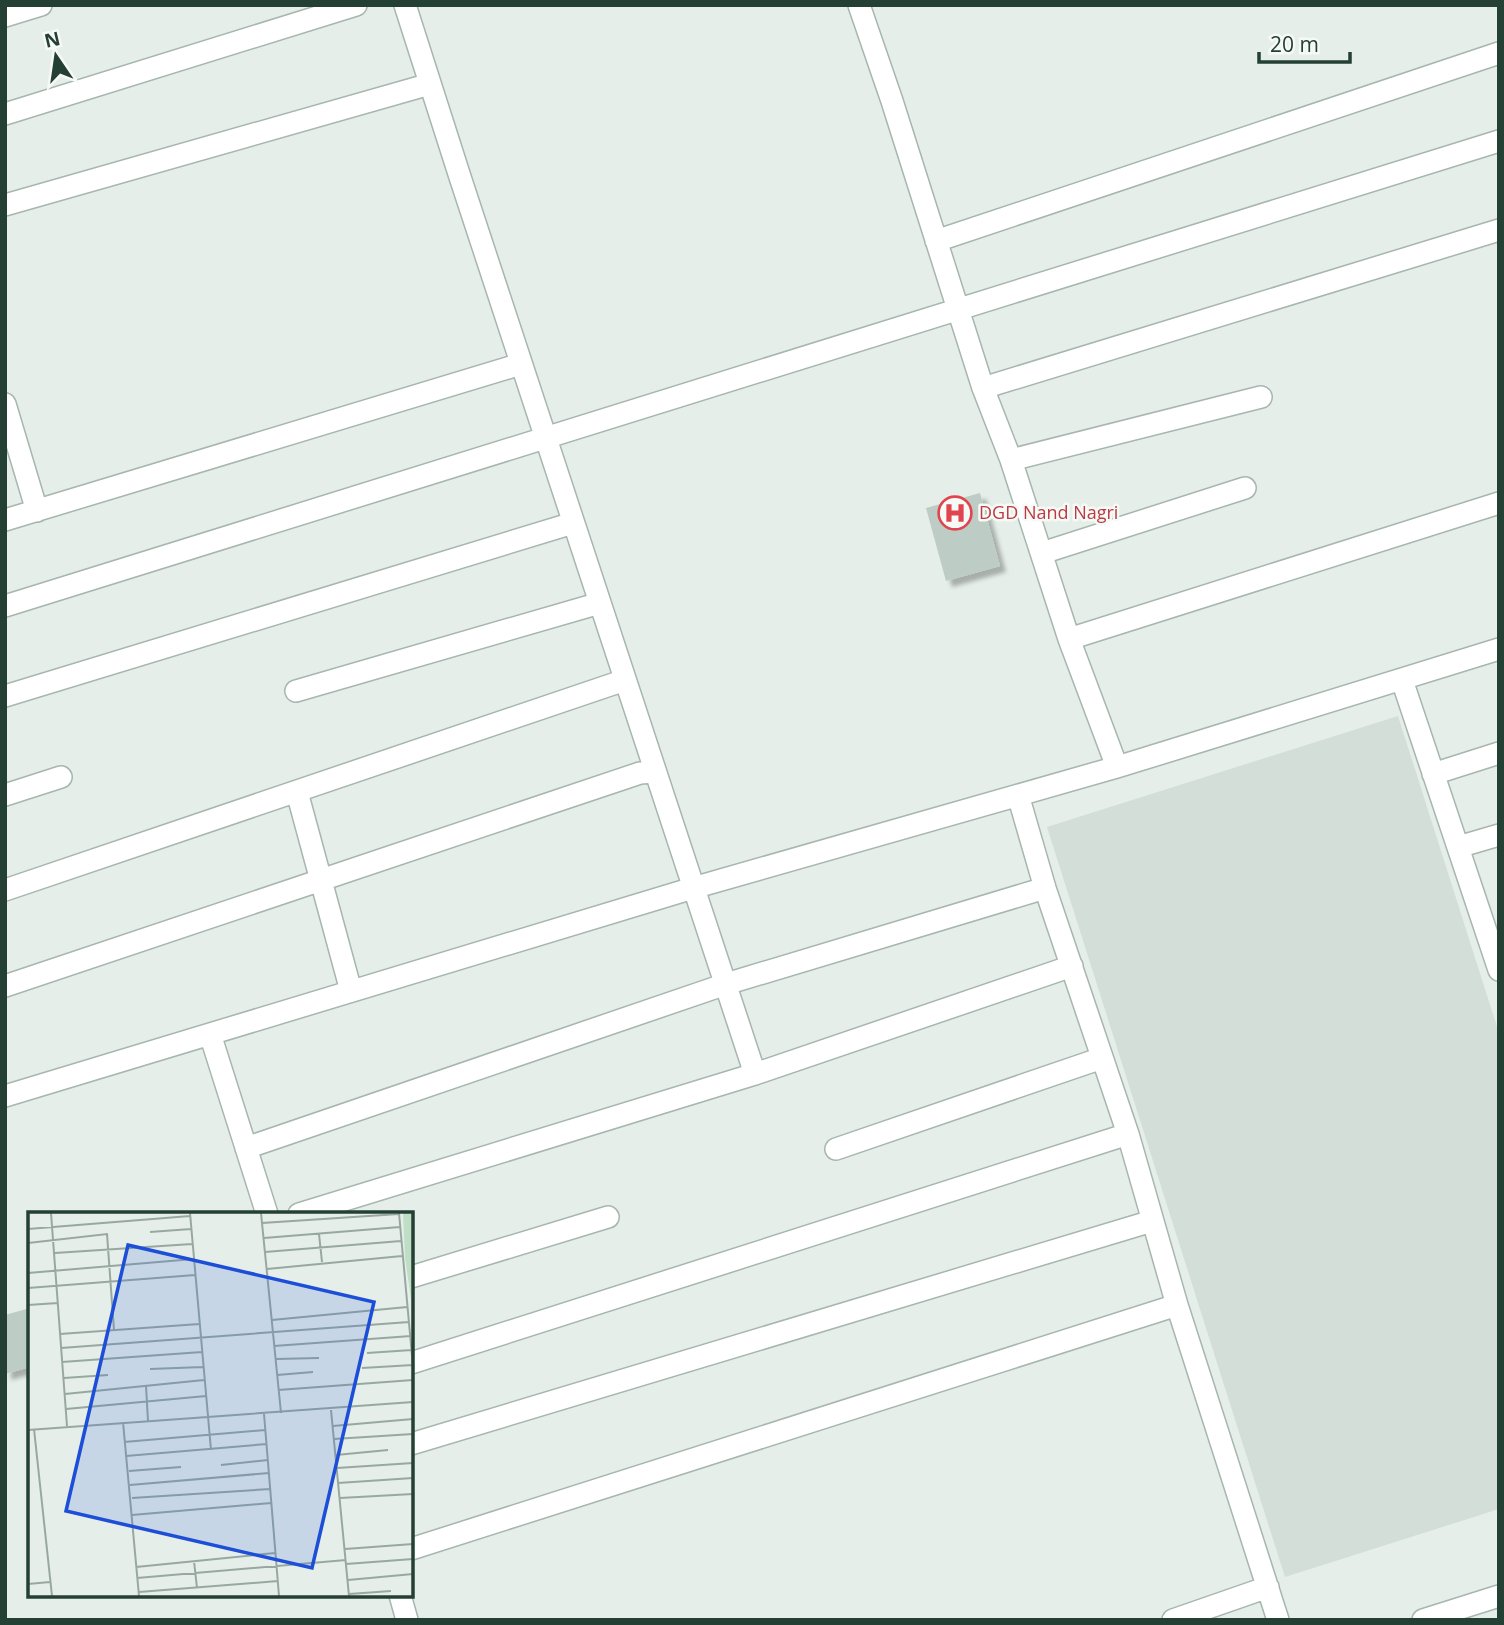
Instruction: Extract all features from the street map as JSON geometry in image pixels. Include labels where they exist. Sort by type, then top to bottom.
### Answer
[{"type":"street","points":[[5,16],[41,5]]},
{"type":"street","points":[[5,114],[356,5]]},
{"type":"street","points":[[405,5],[755,1074]]},
{"type":"street","points":[[859,5],[982,388],[1011,460],[1069,639],[1117,767]]},
{"type":"street","points":[[936,242],[1499,53]]},
{"type":"street","points":[[5,205],[430,84]]},
{"type":"street","points":[[5,606],[1499,141]]},
{"type":"street","points":[[982,388],[1499,230]]},
{"type":"street","points":[[5,520],[521,364]]},
{"type":"street","points":[[1011,460],[1261,397]]},
{"type":"street","points":[[5,404],[37,511]]},
{"type":"street","points":[[1042,553],[1245,488]]},
{"type":"street","points":[[1069,639],[1499,503]]},
{"type":"street","points":[[5,696],[573,523]]},
{"type":"street","points":[[296,691],[600,603]]},
{"type":"street","points":[[5,1096],[694,888],[1117,767],[1499,649]]},
{"type":"street","points":[[5,890],[625,680]]},
{"type":"street","points":[[1402,680],[1458,847],[1494,937],[1499,970]]},
{"type":"street","points":[[1433,774],[1499,752]]},
{"type":"street","points":[[5,986],[640,773],[655,772]]},
{"type":"street","points":[[5,795],[61,777]]},
{"type":"street","points":[[297,792],[351,991]]},
{"type":"street","points":[[1018,795],[1045,888],[1128,1133],[1177,1305],[1278,1620]]},
{"type":"street","points":[[1458,847],[1499,835]]},
{"type":"street","points":[[246,1148],[726,984],[1045,888]]},
{"type":"street","points":[[306,1212],[755,1074],[1072,966]]},
{"type":"street","points":[[210,1034],[266,1212]]},
{"type":"street","points":[[836,1149],[1102,1058]]},
{"type":"street","points":[[413,1362],[1128,1133]]},
{"type":"street","points":[[413,1276],[608,1217]]},
{"type":"street","points":[[413,1443],[1152,1221]]},
{"type":"street","points":[[413,1548],[1177,1305]]},
{"type":"street","points":[[1173,1620],[1268,1587]]},
{"type":"street","points":[[1423,1620],[1499,1596]]},
{"type":"street","points":[[401,1597],[407,1620]]},
{"type":"shaded area","points":[[1398,716],[1499,1033],[1499,1509],[1285,1577],[1047,827]]},
{"type":"building","points":[[980,493],[1000,566],[946,581],[926,508]]},
{"type":"building","points":[[28,1309],[28,1368],[5,1374],[5,1315]]},
{"type":"place","name":"DGD Nand Nagri","points":[[955,513]]}]
